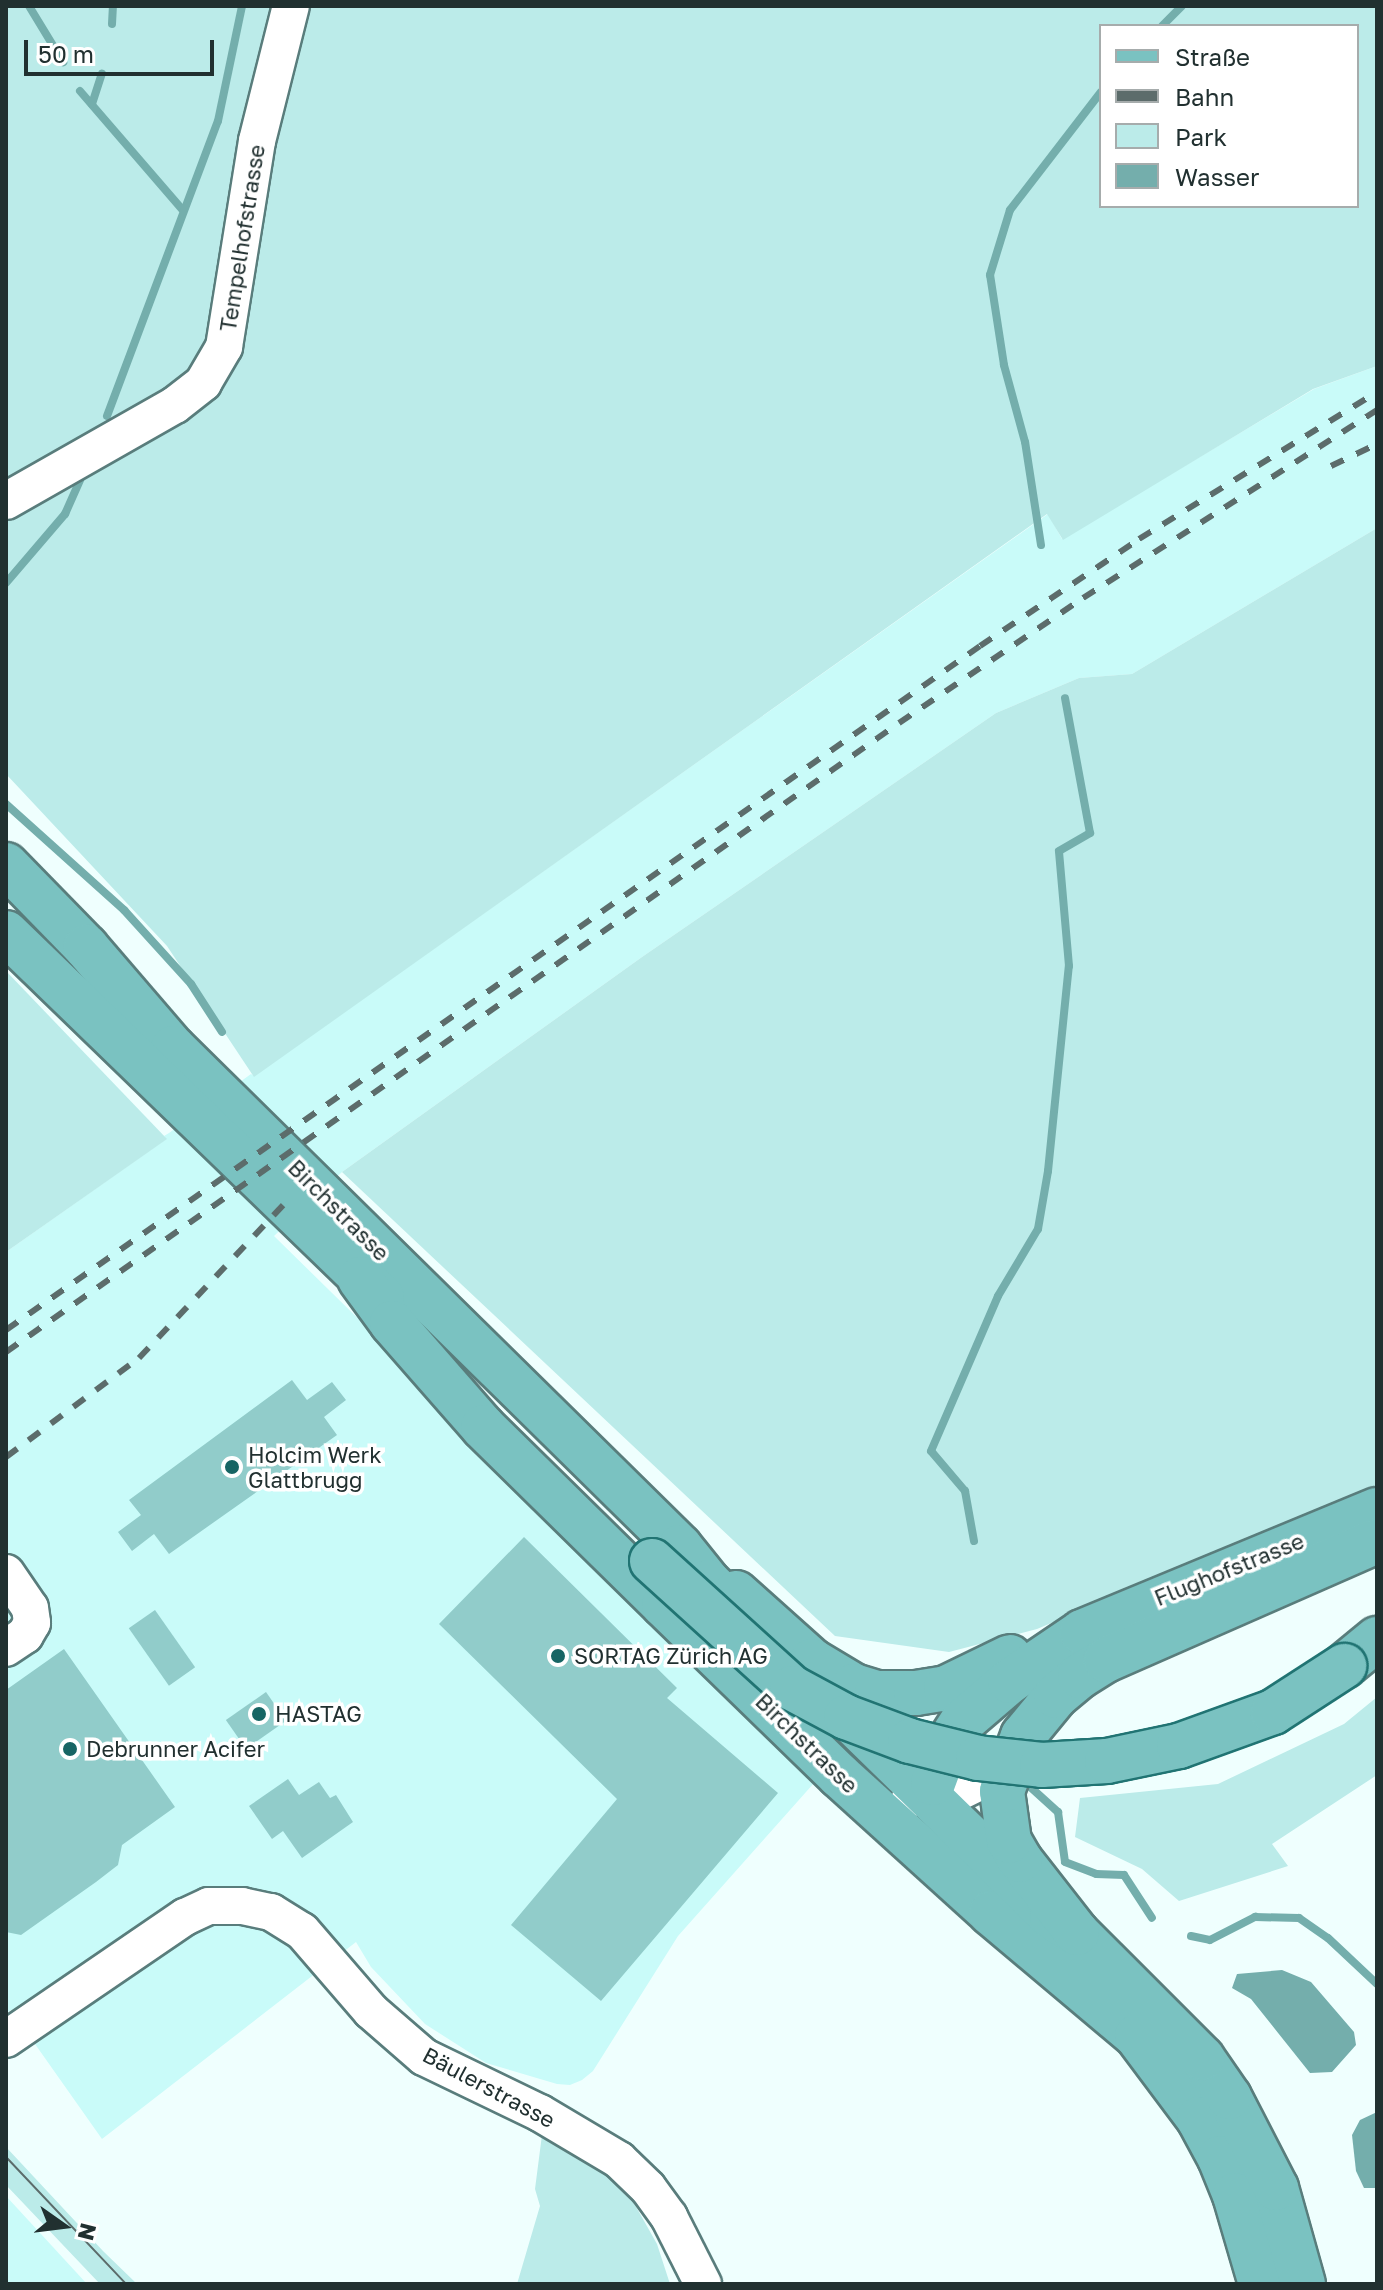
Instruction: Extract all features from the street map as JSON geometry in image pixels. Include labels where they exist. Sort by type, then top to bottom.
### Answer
[{"type":"main road","name":"Birchstrasse","points":[[6,865],[86,947],[191,1067],[666,1554],[792,1688],[910,1741],[978,1758],[1042,1765],[1107,1761],[1179,1746],[1273,1712],[1361,1652]]},
{"type":"main road","name":"Birchstrasse","points":[[6,933],[360,1279],[402,1313],[666,1554],[708,1582],[1052,1917],[1077,1933]]},
{"type":"main road","name":"Birchstrasse","points":[[360,1279],[392,1323],[483,1427],[861,1794],[991,1913],[1137,2036],[1171,2078],[1220,2158],[1235,2195],[1261,2284]]},
{"type":"main road","name":"Flughofstrasse","points":[[1082,1632],[1377,1510]]},
{"type":"main road","name":"Birchstrasse","points":[[1303,2284],[1276,2188],[1229,2097],[1202,2058],[1077,1933],[1009,1841],[1003,1817],[1002,1791],[1023,1736],[1056,1696],[1080,1676],[1106,1660],[1377,1541]]},
{"type":"main road","name":"Birchstrasse","points":[[666,1554],[717,1575],[812,1661],[854,1686],[877,1693],[916,1693],[946,1688],[979,1675],[1054,1633],[1082,1632]]},
{"type":"main road","name":"Birchstrasse","points":[[965,1886],[937,1834],[931,1798],[940,1761],[962,1722],[1010,1681],[1082,1632]]},
{"type":"street","name":"Tempelhofstrasse","points":[[6,501],[175,405],[203,383],[224,347],[257,141],[291,6]]},
{"type":"street","points":[[6,1573],[30,1608],[32,1623],[25,1635],[6,1648]]},
{"type":"street","points":[[861,1794],[931,1798],[955,1794],[1010,1767]]},
{"type":"street","name":"Bäulerstrasse","points":[[6,2039],[185,1917],[209,1906],[242,1906],[271,1912],[302,1931],[371,2011],[424,2057],[540,2113],[619,2160],[648,2188],[669,2217],[703,2284]]},
{"type":"shaded area","points":[[1377,366],[1377,528],[1132,674],[1079,678],[996,713],[642,957],[342,1172],[274,1236],[822,1774],[678,1936],[593,2071],[582,2080],[570,2085],[557,2084],[486,2063],[425,2024],[371,1967],[356,1942],[102,2139],[11,2010],[6,2013],[6,1252],[166,1139],[164,1136],[251,1074],[254,1076],[1048,514],[1062,539],[1314,389]]},
{"type":"shaded area","points":[[6,2196],[87,2284],[6,2284]]},
{"type":"green space","points":[[6,6],[1377,6],[1377,366],[1313,389],[1063,540],[1047,514],[254,1077],[167,946],[6,774]]},
{"type":"green space","points":[[1377,528],[1377,1493],[1284,1525],[1037,1629],[949,1652],[835,1636],[342,1172],[642,957],[996,713],[1079,678],[1132,674]]},
{"type":"green space","points":[[6,971],[167,1139],[6,1252]]},
{"type":"green space","points":[[1377,1697],[1377,1775],[1272,1844],[1288,1866],[1179,1901],[1142,1869],[1075,1837],[1080,1798],[1218,1784],[1344,1724]]},
{"type":"green space","points":[[543,2127],[611,2174],[630,2196],[657,2244],[670,2284],[517,2284],[540,2206],[535,2189]]},
{"type":"green space","points":[[6,2147],[137,2284],[100,2284],[6,2185]]},
{"type":"water","points":[[1282,1970],[1311,1982],[1354,2032],[1356,2045],[1332,2072],[1310,2073],[1251,1999],[1232,1988],[1237,1974]]},
{"type":"water","points":[[1377,2112],[1377,2188],[1364,2188],[1356,2171],[1352,2135],[1360,2120]]},
{"type":"building","name":"Holcim Werk Glattbrugg","points":[[292,1380],[307,1400],[332,1382],[346,1400],[324,1417],[337,1435],[169,1554],[154,1534],[132,1551],[118,1532],[141,1515],[129,1500]]},
{"type":"building","points":[[524,1537],[677,1688],[667,1698],[778,1793],[601,2001],[511,1925],[617,1799],[439,1624]]},
{"type":"building","points":[[155,1610],[195,1667],[169,1686],[129,1628]]},
{"type":"building","name":"Debrunner Acifer","points":[[64,1649],[175,1807],[122,1845],[118,1865],[21,1935],[6,1932],[6,1690]]},
{"type":"building","name":"HASTAG","points":[[266,1692],[286,1721],[246,1749],[226,1720]]},
{"type":"building","points":[[288,1779],[299,1795],[319,1782],[330,1798],[336,1795],[353,1822],[302,1858],[283,1831],[272,1839],[249,1806]]},
{"type":"waterway","points":[[29,6],[63,62]]},
{"type":"waterway","points":[[112,24],[113,6]]},
{"type":"waterway","points":[[107,416],[218,121],[242,6]]},
{"type":"waterway","points":[[1164,24],[1182,6]]},
{"type":"waterway","points":[[92,104],[102,74]]},
{"type":"waterway","points":[[80,91],[182,209]]},
{"type":"waterway","points":[[1041,545],[1025,442],[1004,365],[990,275],[1010,210],[1099,95]]},
{"type":"waterway","points":[[6,583],[65,514],[80,480]]},
{"type":"waterway","points":[[974,1541],[965,1491],[931,1451],[998,1296],[1038,1229],[1048,1171],[1069,966],[1059,851],[1090,833],[1065,698]]},
{"type":"waterway","points":[[6,804],[124,910],[191,984],[222,1032]]},
{"type":"waterway","points":[[1027,1784],[1058,1812],[1065,1862],[1096,1874],[1124,1875],[1152,1918]]},
{"type":"waterway","points":[[1191,1936],[1210,1940],[1255,1917],[1299,1918],[1328,1938],[1377,1984]]},
{"type":"tram line","points":[[6,2157],[126,2284]]},
{"type":"railway","points":[[6,1330],[980,646],[1139,539],[1377,392]]},
{"type":"railway","points":[[6,1352],[899,723],[1083,598],[1377,410]]},
{"type":"railway","points":[[1331,466],[1377,444]]},
{"type":"railway","points":[[6,1457],[139,1358],[288,1200]]},
{"type":"place","name":"Holcim Werk Glattbrugg","points":[[232,1467]]},
{"type":"place","name":"SORTAG Zürich AG","points":[[558,1656]]},
{"type":"place","name":"HASTAG","points":[[259,1714]]},
{"type":"place","name":"Debrunner Acifer","points":[[70,1749]]}]
